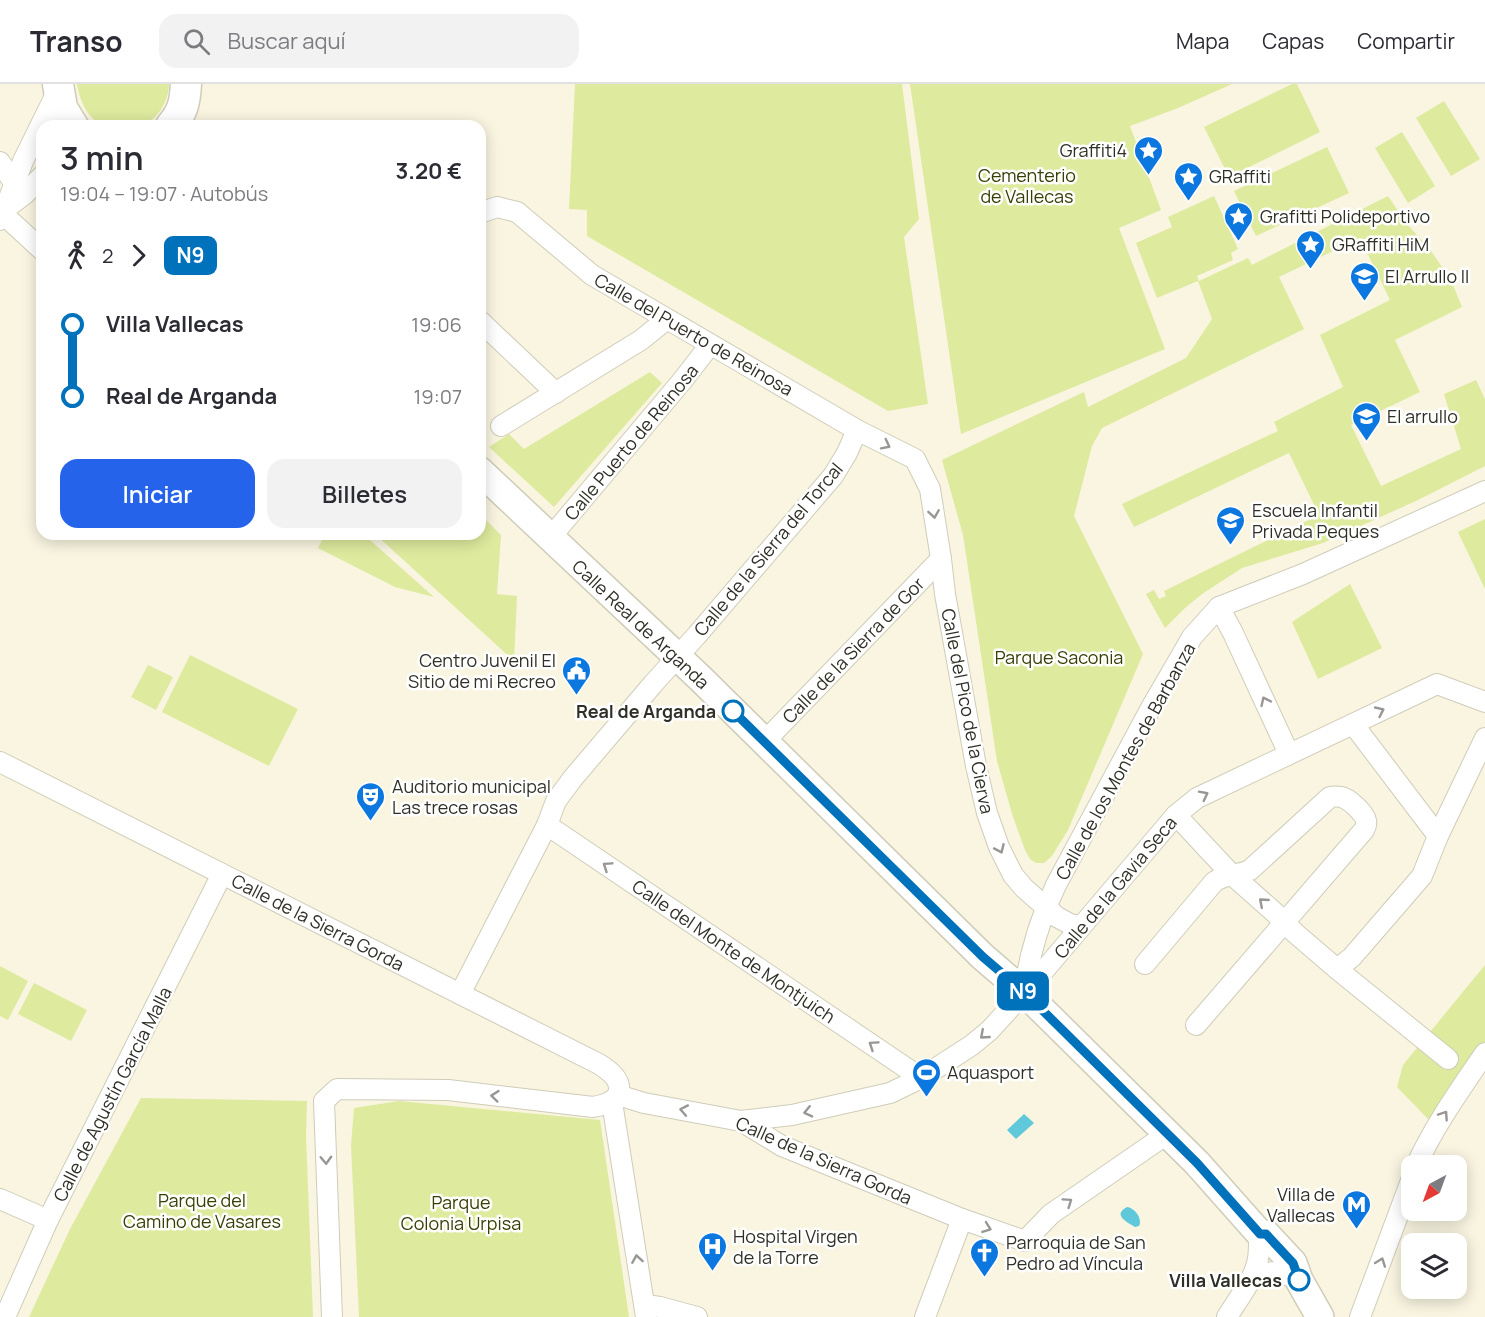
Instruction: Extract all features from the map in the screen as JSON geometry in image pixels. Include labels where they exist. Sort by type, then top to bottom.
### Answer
[{"type":"main road","points":[[58,87],[62,108],[69,120]]},
{"type":"main road","points":[[176,120],[186,103]]},
{"type":"street","points":[[42,120],[58,87]]},
{"type":"street","points":[[3,214],[36,134]]},
{"type":"street","points":[[0,162],[14,183]]},
{"type":"street","points":[[3,214],[36,183]]},
{"type":"street","name":"Calle del Puerto de Reinosa","points":[[486,211],[497,207],[517,212],[592,275],[857,430],[915,459]]},
{"type":"street","points":[[3,214],[36,244]]},
{"type":"street","points":[[501,426],[640,340],[667,319]]},
{"type":"street","points":[[486,327],[556,393]]},
{"type":"street","name":"Calle Puerto de Reinosa","points":[[550,538],[710,345]]},
{"type":"street","name":"Calle de la Sierra del Torcal","points":[[460,994],[547,825],[556,801],[573,778],[833,476],[844,459],[857,430]]},
{"type":"street","name":"Calle del Pico de la Cierva","points":[[915,459],[930,489],[945,594],[976,766],[987,813],[999,848],[1013,875],[1024,888],[1057,917],[1070,924],[1081,926]]},
{"type":"street","name":"Calle Real de Arganda","points":[[486,477],[677,657],[983,957],[1024,992],[1220,1187],[1260,1234],[1266,1234],[1293,1263],[1299,1280],[1320,1317]]},
{"type":"street","name":"Calle de los Montes de Barbanza","points":[[1024,992],[1030,958],[1047,908],[1061,877],[1152,706],[1192,637],[1219,607],[1303,574],[1485,491]]},
{"type":"street","name":"Calle de la Sierra de Gor","points":[[764,742],[941,559]]},
{"type":"street","points":[[1219,607],[1289,754]]},
{"type":"street","name":"Calle de la Gavia Seca","points":[[741,1121],[792,1115],[890,1093],[921,1078],[972,1045],[990,1030],[1041,974],[1176,815],[1197,798],[1437,684],[1485,702]]},
{"type":"street","points":[[1353,724],[1437,836]]},
{"type":"street","points":[[1337,969],[1352,957],[1422,876],[1437,836],[1485,738]]},
{"type":"street","name":"Calle de la Sierra Gorda","points":[[0,762],[599,1064],[611,1072],[617,1080],[620,1086],[615,1098],[602,1106],[593,1107],[448,1090],[337,1089],[324,1101],[332,1317]]},
{"type":"street","points":[[1145,964],[1214,882],[1221,877],[1250,870],[1330,797],[1345,798],[1362,813],[1367,825],[1364,831],[1196,1025]]},
{"type":"street","points":[[1176,815],[1231,874],[1285,924],[1448,1059]]},
{"type":"street","name":"Calle del Monte de Montjuich","points":[[547,825],[921,1078]]},
{"type":"street","name":"Calle de Agustín García Malla","points":[[5,1317],[48,1220],[222,874]]},
{"type":"street","points":[[1421,1155],[1431,1135],[1483,1060]]},
{"type":"street","points":[[615,1098],[646,1311],[660,1307],[697,1317]]},
{"type":"street","name":"Calle de la Sierra Gorda","points":[[615,1098],[741,1121],[782,1146],[962,1219],[1025,1241],[1051,1214],[1167,1134]]},
{"type":"street","points":[[0,1199],[48,1220]]},
{"type":"street","points":[[1360,1317],[1401,1207]]},
{"type":"street","points":[[925,1317],[962,1219]]},
{"type":"street","points":[[1227,1317],[1257,1264],[1260,1234]]},
{"type":"street","points":[[1247,1284],[1255,1277],[1272,1272],[1287,1273],[1299,1280]]},
{"type":"green space","points":[[77,84],[169,84],[165,103],[151,120],[96,120],[89,114],[80,97]]},
{"type":"green space","points":[[575,84],[902,84],[919,219],[904,237],[928,404],[888,411],[587,236],[587,210],[569,209]]},
{"type":"green space","name":"Cementerio de Vallecas","points":[[910,84],[1232,84],[1130,126],[1161,210],[1119,228],[1165,349],[961,434]]},
{"type":"green space","points":[[1292,84],[1297,84],[1320,132],[1229,177],[1204,127]]},
{"type":"green space","points":[[1444,101],[1480,159],[1451,176],[1416,118]]},
{"type":"green space","points":[[1402,132],[1435,186],[1408,203],[1375,148]]},
{"type":"green space","points":[[1327,147],[1349,193],[1256,236],[1234,191]]},
{"type":"green space","name":"Parque Saconia","points":[[1214,196],[1238,249],[1231,253],[1233,260],[1197,276],[1199,281],[1248,258],[1252,265],[1388,196],[1406,223],[1429,248],[1442,267],[1462,307],[1395,340],[1420,392],[1351,425],[1381,486],[1461,449],[1444,394],[1476,380],[1485,399],[1485,466],[1418,500],[1323,543],[1242,568],[1202,594],[1165,628],[1146,594],[1154,590],[1159,599],[1166,596],[1164,591],[1319,515],[1289,453],[1134,527],[1122,504],[1278,431],[1274,422],[1343,387],[1320,335],[1390,300],[1360,238],[1279,277],[1304,329],[1102,428],[1092,446],[1074,516],[1143,654],[1068,830],[1052,856],[1044,863],[1036,863],[1030,859],[1025,850],[997,761],[963,535],[942,460],[1084,392],[1088,407],[1186,358],[1212,319],[1198,281],[1157,298],[1136,243],[1172,227],[1168,217]]},
{"type":"green space","points":[[650,372],[662,383],[554,507],[489,447],[509,434],[524,449]]},
{"type":"green space","points":[[1485,519],[1485,589],[1458,532]]},
{"type":"green space","points":[[486,520],[501,535],[497,594],[517,596],[514,661],[382,540],[486,540]]},
{"type":"green space","points":[[322,540],[370,540],[434,597],[395,587],[318,548]]},
{"type":"green space","points":[[1350,584],[1382,648],[1318,679],[1292,622]]},
{"type":"green space","points":[[190,655],[298,709],[269,766],[162,712]]},
{"type":"green space","points":[[148,665],[173,677],[156,710],[131,697]]},
{"type":"green space","points":[[1485,965],[1485,1053],[1430,1121],[1397,1087],[1403,1065]]},
{"type":"green space","points":[[0,966],[28,981],[8,1020],[0,1016]]},
{"type":"green space","points":[[34,983],[87,1010],[71,1041],[18,1014]]},
{"type":"green space","name":"Parque del Camino de Vasares","points":[[141,1098],[307,1101],[306,1135],[313,1317],[29,1317],[70,1229]]},
{"type":"green space","name":"Parque Colonia Urpisa","points":[[399,1101],[600,1120],[629,1317],[359,1317],[351,1145],[354,1108]]},
{"type":"water","points":[[1024,1114],[1034,1123],[1016,1139],[1007,1130]]},
{"type":"water","points":[[1127,1207],[1138,1214],[1139,1226],[1135,1227],[1122,1218],[1121,1213]]},
{"type":"bus line","name":"N9","points":[[733,711],[1197,1163],[1260,1234],[1266,1234],[1293,1263],[1299,1280]]},
{"type":"place","name":"Graffiti4","points":[[1148,176]]},
{"type":"place","name":"GRaffiti","points":[[1188,202]]},
{"type":"place","name":"Grafitti Polideportivo","points":[[1239,242]]},
{"type":"place","name":"GRaffiti HiM","points":[[1311,270]]},
{"type":"place","name":"El Arrullo II","points":[[1364,302]]},
{"type":"place","name":"El arrullo","points":[[1366,442]]},
{"type":"place","name":"Escuela Infantil Privada Peques","points":[[1231,546]]},
{"type":"place","name":"Centro Juvenil El Sitio de mi Recreo","points":[[577,696]]},
{"type":"place","name":"Real de Arganda","points":[[733,711]]},
{"type":"place","name":"Auditorio municipal Las trece rosas","points":[[371,822]]},
{"type":"place","name":"Aquasport","points":[[926,1098]]},
{"type":"place","name":"Villa de Vallecas","points":[[1356,1230]]},
{"type":"place","name":"Hospital Virgen de la Torre","points":[[712,1272]]},
{"type":"place","name":"Parroquia de San Pedro ad Víncula","points":[[985,1278]]},
{"type":"place","name":"Villa Vallecas","points":[[1299,1280]]}]
